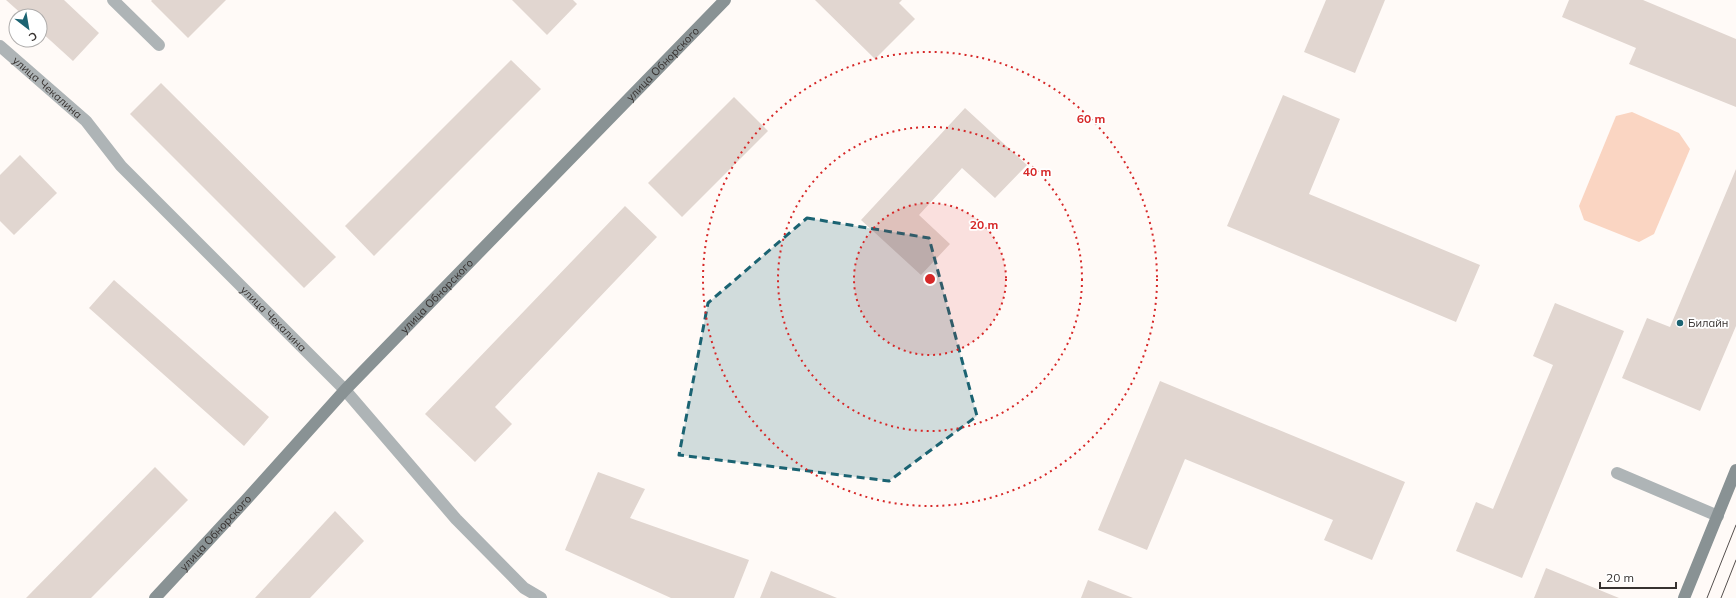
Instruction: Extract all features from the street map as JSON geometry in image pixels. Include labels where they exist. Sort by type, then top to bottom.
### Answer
[{"type":"main road","name":"улица Обнорского","points":[[155,598],[345,390],[725,0]]},
{"type":"main road","points":[[1684,598],[1736,470]]},
{"type":"street","points":[[112,0],[159,45]]},
{"type":"street","name":"улица Чекалина","points":[[0,46],[86,121],[121,166],[345,390],[456,519],[524,588],[541,598]]},
{"type":"street","points":[[1617,473],[1718,516]]},
{"type":"highlighted area","points":[[807,218],[929,238],[977,416],[889,481],[679,455],[708,303]]},
{"type":"shaded area","points":[[1632,112],[1679,133],[1690,149],[1654,234],[1639,242],[1584,220],[1579,206],[1616,116]]},
{"type":"building","points":[[6,0],[64,0],[99,33],[73,61],[48,38],[48,8],[15,8]]},
{"type":"building","points":[[226,0],[188,38],[151,1]]},
{"type":"building","points":[[512,0],[573,0],[577,4],[547,35]]},
{"type":"building","points":[[815,0],[902,0],[899,3],[915,19],[875,59]]},
{"type":"building","points":[[1326,0],[1385,0],[1355,73],[1304,52]]},
{"type":"building","points":[[1569,0],[1643,0],[1736,39],[1736,107],[1629,64],[1636,48],[1562,17]]},
{"type":"building","points":[[511,60],[541,89],[374,256],[345,226]]},
{"type":"building","points":[[161,83],[336,257],[304,288],[130,114]]},
{"type":"building","points":[[1283,95],[1340,119],[1309,194],[1480,265],[1456,322],[1227,226]]},
{"type":"building","points":[[734,97],[768,131],[682,217],[648,183]]},
{"type":"building","points":[[965,108],[1027,165],[995,198],[962,168],[919,215],[950,244],[921,275],[861,220]]},
{"type":"building","points":[[20,155],[57,193],[14,235],[0,221],[0,175]]},
{"type":"building","points":[[1736,169],[1736,326],[1700,411],[1622,378],[1647,318],[1670,327]]},
{"type":"building","points":[[625,206],[657,237],[495,407],[512,424],[475,462],[425,414]]},
{"type":"building","points":[[114,280],[269,417],[244,446],[89,308]]},
{"type":"building","points":[[1555,303],[1624,331],[1522,578],[1456,551],[1476,502],[1493,509],[1553,365],[1533,356]]},
{"type":"building","points":[[1160,381],[1405,482],[1372,560],[1324,540],[1333,520],[1185,459],[1147,550],[1098,530]]},
{"type":"building","points":[[155,467],[188,500],[91,598],[26,598]]},
{"type":"building","points":[[598,472],[645,489],[630,518],[749,560],[734,598],[671,598],[565,550]]},
{"type":"building","points":[[335,511],[364,541],[310,598],[255,598]]},
{"type":"building","points":[[1546,568],[1619,598],[1534,598]]},
{"type":"building","points":[[771,571],[837,598],[760,598]]},
{"type":"building","points":[[1088,580],[1133,598],[1081,598]]},
{"type":"tram line","points":[[1707,598],[1736,525]]},
{"type":"tram line","points":[[1721,598],[1736,560]]},
{"type":"place","name":"Билайн","points":[[1680,323]]}]
